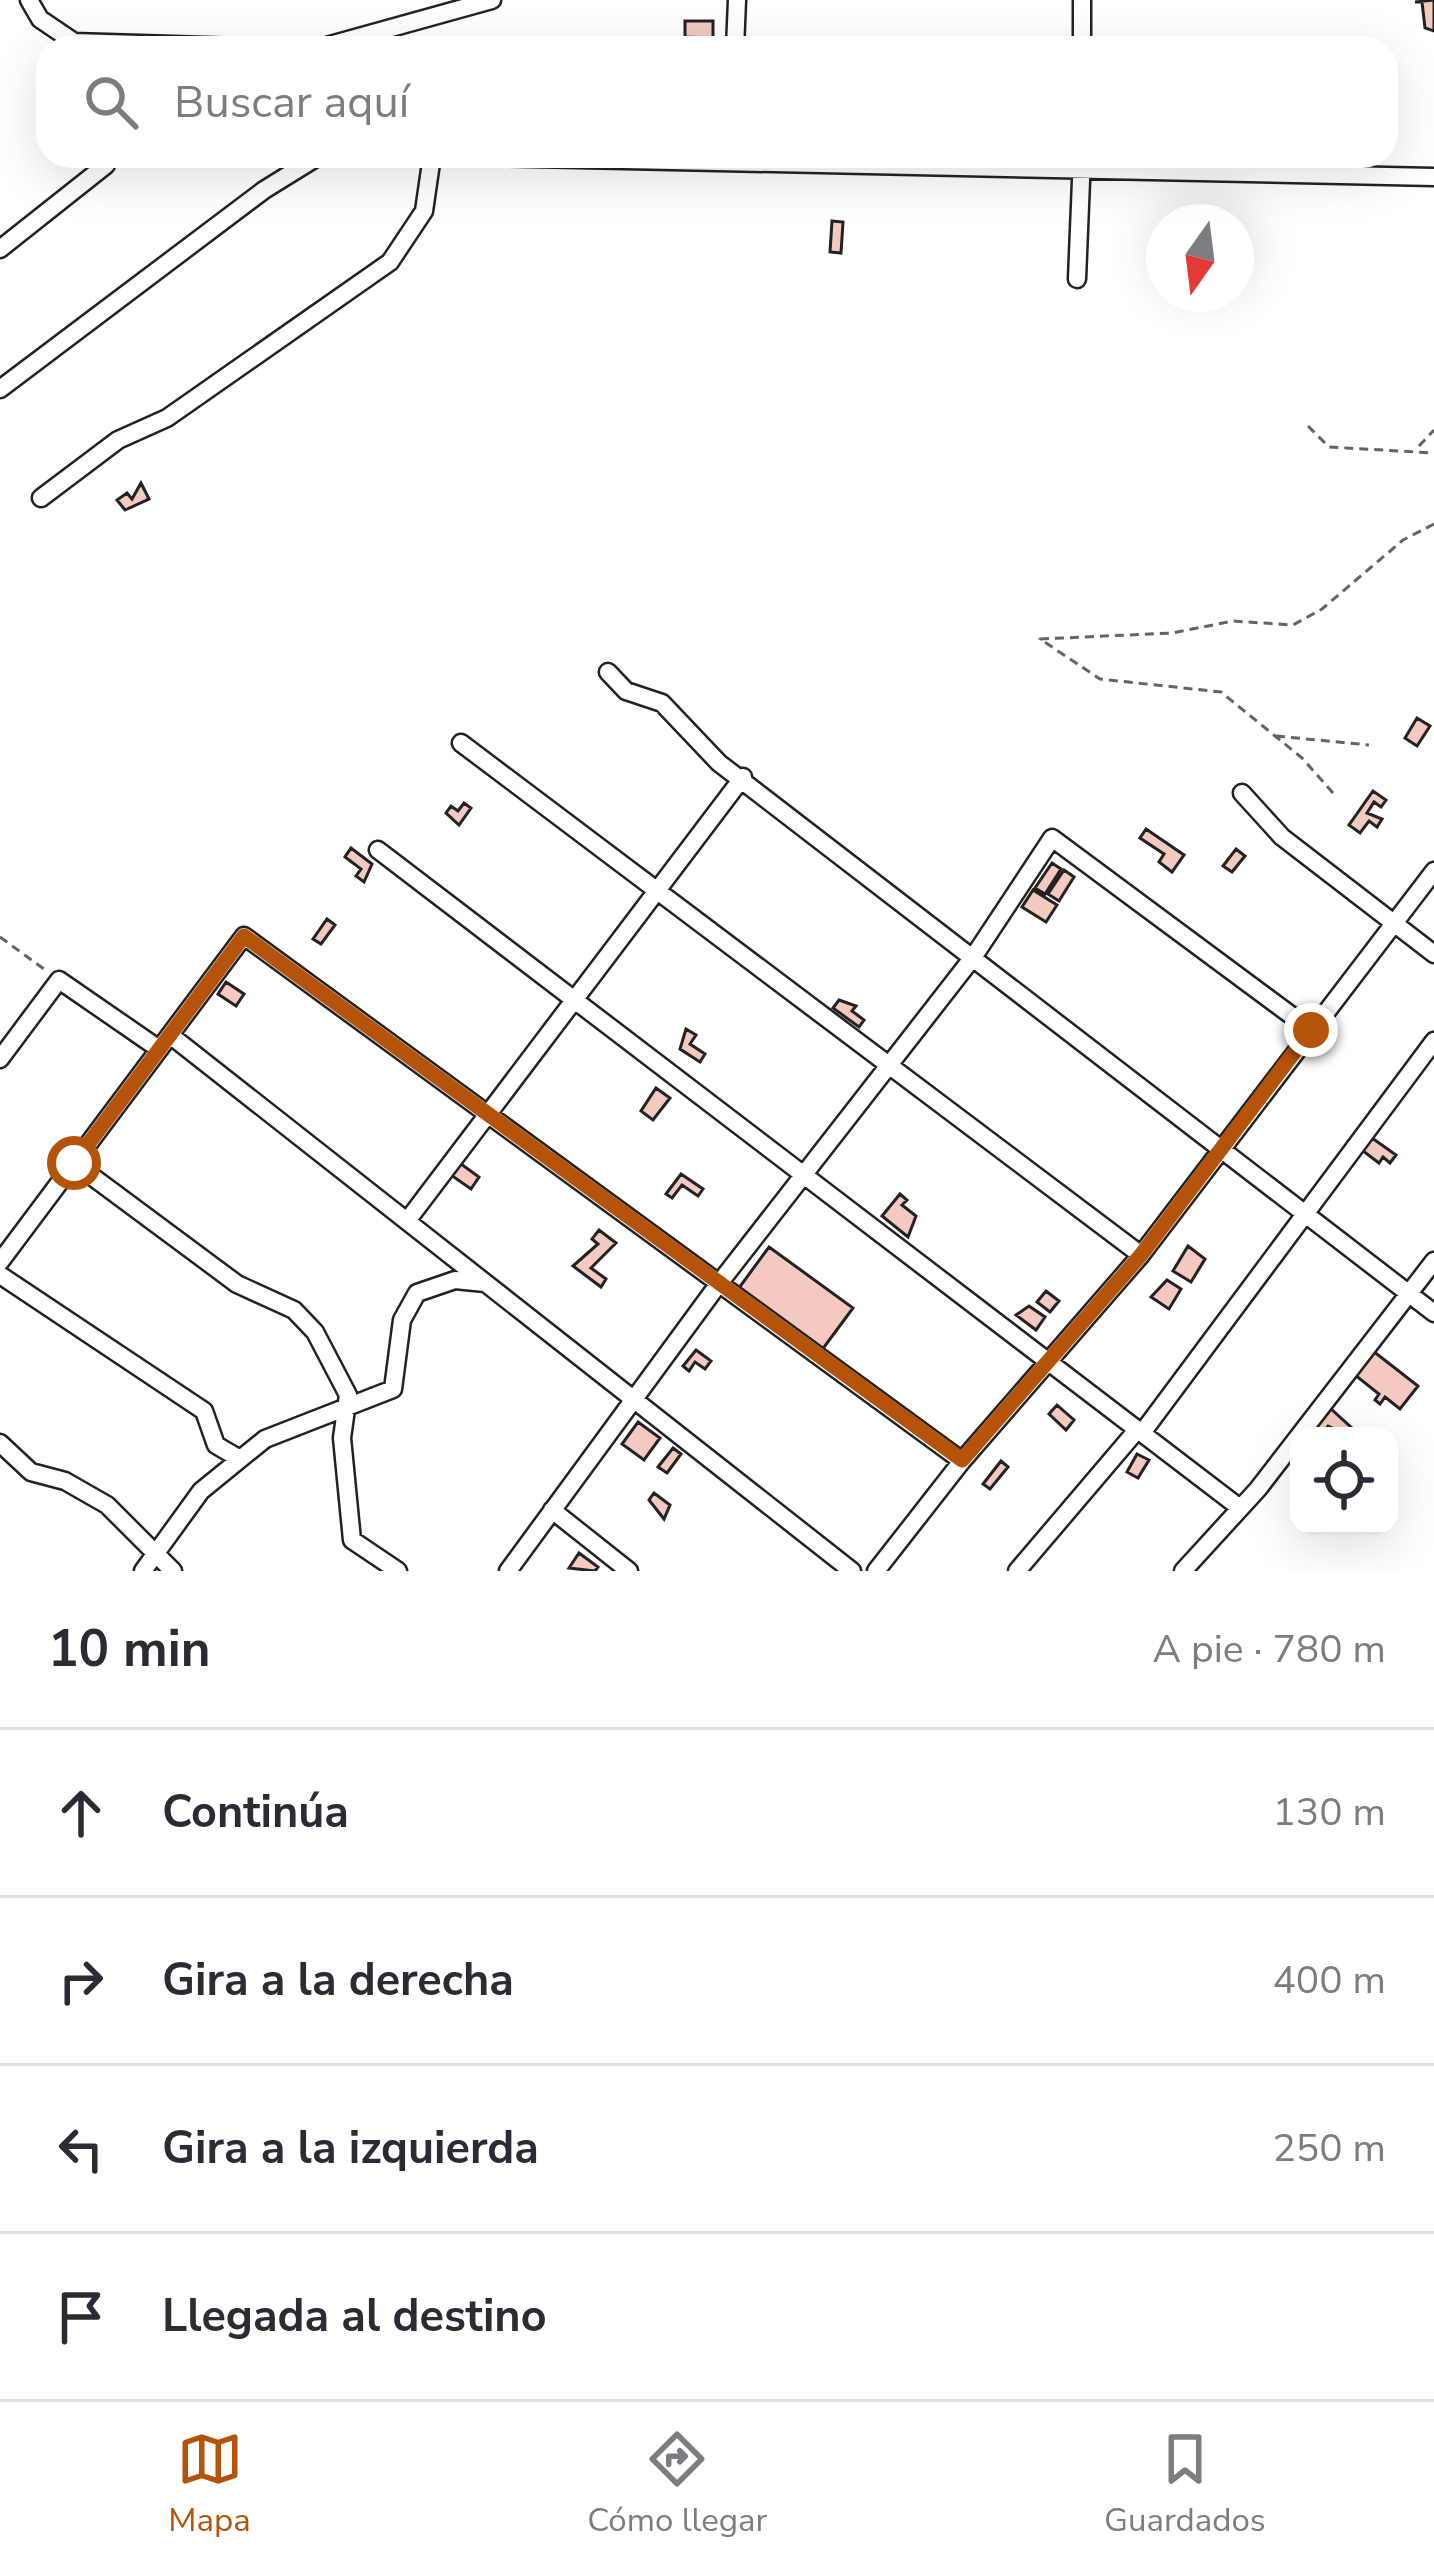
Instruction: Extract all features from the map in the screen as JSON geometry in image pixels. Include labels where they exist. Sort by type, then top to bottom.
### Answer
[{"type":"street","points":[[29,0],[40,19],[65,36]]},
{"type":"street","points":[[362,36],[492,0]]},
{"type":"street","points":[[736,36],[737,0]]},
{"type":"street","points":[[1082,0],[1082,36]]},
{"type":"street","points":[[0,249],[101,168]]},
{"type":"street","points":[[0,389],[300,168]]},
{"type":"street","points":[[41,498],[118,440],[167,418],[390,262],[424,211],[432,168]]},
{"type":"street","points":[[1077,279],[1082,168]]},
{"type":"street","points":[[1208,168],[1434,177]]},
{"type":"street","points":[[608,672],[626,691],[662,703],[699,746],[1434,1313]]},
{"type":"street","points":[[461,743],[1141,1255]]},
{"type":"street","points":[[407,1220],[484,1112],[743,777]]},
{"type":"street","points":[[1242,793],[1282,837],[1434,954]]},
{"type":"street","points":[[508,1571],[717,1286],[974,956],[1052,838],[1311,1030]]},
{"type":"street","points":[[378,850],[574,995],[802,1177],[1240,1508]]},
{"type":"street","points":[[876,1571],[962,1460],[1141,1255],[1219,1146],[1434,871]]},
{"type":"street","points":[[0,1262],[244,936],[717,1286],[962,1460]]},
{"type":"street","points":[[0,1059],[59,980],[165,1042],[407,1220],[852,1571]]},
{"type":"street","points":[[1017,1571],[1139,1431],[1434,1042]]},
{"type":"street","points":[[74,1163],[237,1284],[294,1310],[338,1368],[350,1408],[341,1438],[352,1540],[398,1571]]},
{"type":"street","points":[[1184,1571],[1240,1508],[1434,1261]]},
{"type":"street","points":[[0,1275],[204,1411],[216,1445],[240,1460]]},
{"type":"street","points":[[148,1564],[202,1491],[265,1439],[393,1389],[403,1320],[417,1292],[455,1280],[487,1283]]},
{"type":"street","points":[[0,1443],[31,1472],[65,1481],[106,1505],[148,1564],[173,1571]]},
{"type":"street","points":[[552,1510],[629,1571]]},
{"type":"path","points":[[1308,426],[1329,447],[1417,448],[1434,453]]},
{"type":"path","points":[[1417,448],[1434,430]]},
{"type":"path","points":[[1333,793],[1221,692],[1100,679],[1040,639],[1172,633],[1233,621],[1293,625],[1322,609],[1403,540],[1434,524]]},
{"type":"path","points":[[1275,736],[1369,745]]},
{"type":"path","points":[[0,937],[59,980]]},
{"type":"building","points":[[1434,0],[1434,31],[1425,28],[1422,2],[1415,2]]},
{"type":"building","points":[[685,21],[713,21],[713,36],[685,36]]},
{"type":"building","points":[[832,221],[843,222],[841,253],[830,252]]},
{"type":"building","points":[[141,483],[149,499],[125,510],[117,500],[127,493],[132,499]]},
{"type":"building","points":[[1417,718],[1430,726],[1417,746],[1405,738]]},
{"type":"building","points":[[1373,791],[1386,800],[1381,807],[1374,802],[1367,813],[1382,819],[1377,827],[1369,821],[1360,833],[1349,825]]},
{"type":"building","points":[[464,803],[471,808],[459,825],[446,813],[451,806],[458,811]]},
{"type":"building","points":[[1146,829],[1184,855],[1172,872],[1159,862],[1164,854],[1140,838]]},
{"type":"building","points":[[351,848],[372,864],[364,882],[356,876],[361,869],[345,857]]},
{"type":"building","points":[[1236,849],[1245,856],[1232,872],[1223,866]]},
{"type":"building","points":[[1052,863],[1061,869],[1045,894],[1035,888]]},
{"type":"building","points":[[1064,870],[1074,877],[1059,901],[1048,894]]},
{"type":"building","points":[[1033,890],[1057,905],[1046,922],[1022,907]]},
{"type":"building","points":[[327,919],[335,925],[321,944],[313,939]]},
{"type":"building","points":[[226,982],[244,994],[236,1006],[218,994]]},
{"type":"building","points":[[839,1000],[856,1006],[852,1011],[864,1020],[859,1027],[833,1008]]},
{"type":"building","points":[[686,1029],[696,1035],[690,1044],[705,1054],[700,1062],[680,1049]]},
{"type":"building","points":[[656,1088],[670,1098],[653,1120],[641,1111]]},
{"type":"building","points":[[1372,1138],[1396,1155],[1390,1163],[1383,1157],[1379,1163],[1363,1151]]},
{"type":"building","points":[[457,1161],[479,1177],[471,1189],[448,1173]]},
{"type":"building","points":[[681,1174],[703,1189],[698,1196],[682,1185],[672,1198],[666,1194]]},
{"type":"building","points":[[900,1194],[907,1200],[902,1205],[916,1216],[908,1237],[882,1216]]},
{"type":"building","points":[[599,1230],[616,1243],[591,1268],[606,1279],[601,1287],[573,1266],[598,1244],[592,1239]]},
{"type":"building","points":[[1188,1246],[1205,1259],[1191,1282],[1173,1271]]},
{"type":"building","points":[[769,1247],[853,1308],[819,1354],[736,1292]]},
{"type":"building","points":[[1167,1280],[1181,1289],[1169,1309],[1151,1297]]},
{"type":"building","points":[[1046,1291],[1059,1301],[1050,1312],[1037,1302]]},
{"type":"building","points":[[1029,1306],[1045,1317],[1036,1330],[1016,1315]]},
{"type":"building","points":[[696,1350],[711,1361],[705,1369],[695,1362],[689,1371],[683,1366]]},
{"type":"building","points":[[1373,1351],[1418,1386],[1400,1409],[1385,1397],[1380,1404],[1375,1400],[1379,1394],[1355,1375]]},
{"type":"building","points":[[1057,1405],[1074,1420],[1066,1430],[1049,1414]]},
{"type":"building","points":[[1330,1408],[1351,1427],[1328,1426],[1315,1427]]},
{"type":"building","points":[[638,1422],[660,1438],[644,1460],[622,1444]]},
{"type":"building","points":[[673,1448],[681,1454],[667,1473],[658,1467]]},
{"type":"building","points":[[1137,1454],[1149,1460],[1138,1478],[1127,1472]]},
{"type":"building","points":[[1001,1461],[1008,1467],[990,1489],[983,1484]]},
{"type":"building","points":[[654,1493],[670,1505],[664,1519],[649,1500]]},
{"type":"building","points":[[579,1553],[598,1567],[595,1571],[569,1568]]},
{"type":"route","points":[[74,1163],[244,936],[717,1286],[962,1460],[1141,1255],[1311,1030]]}]
